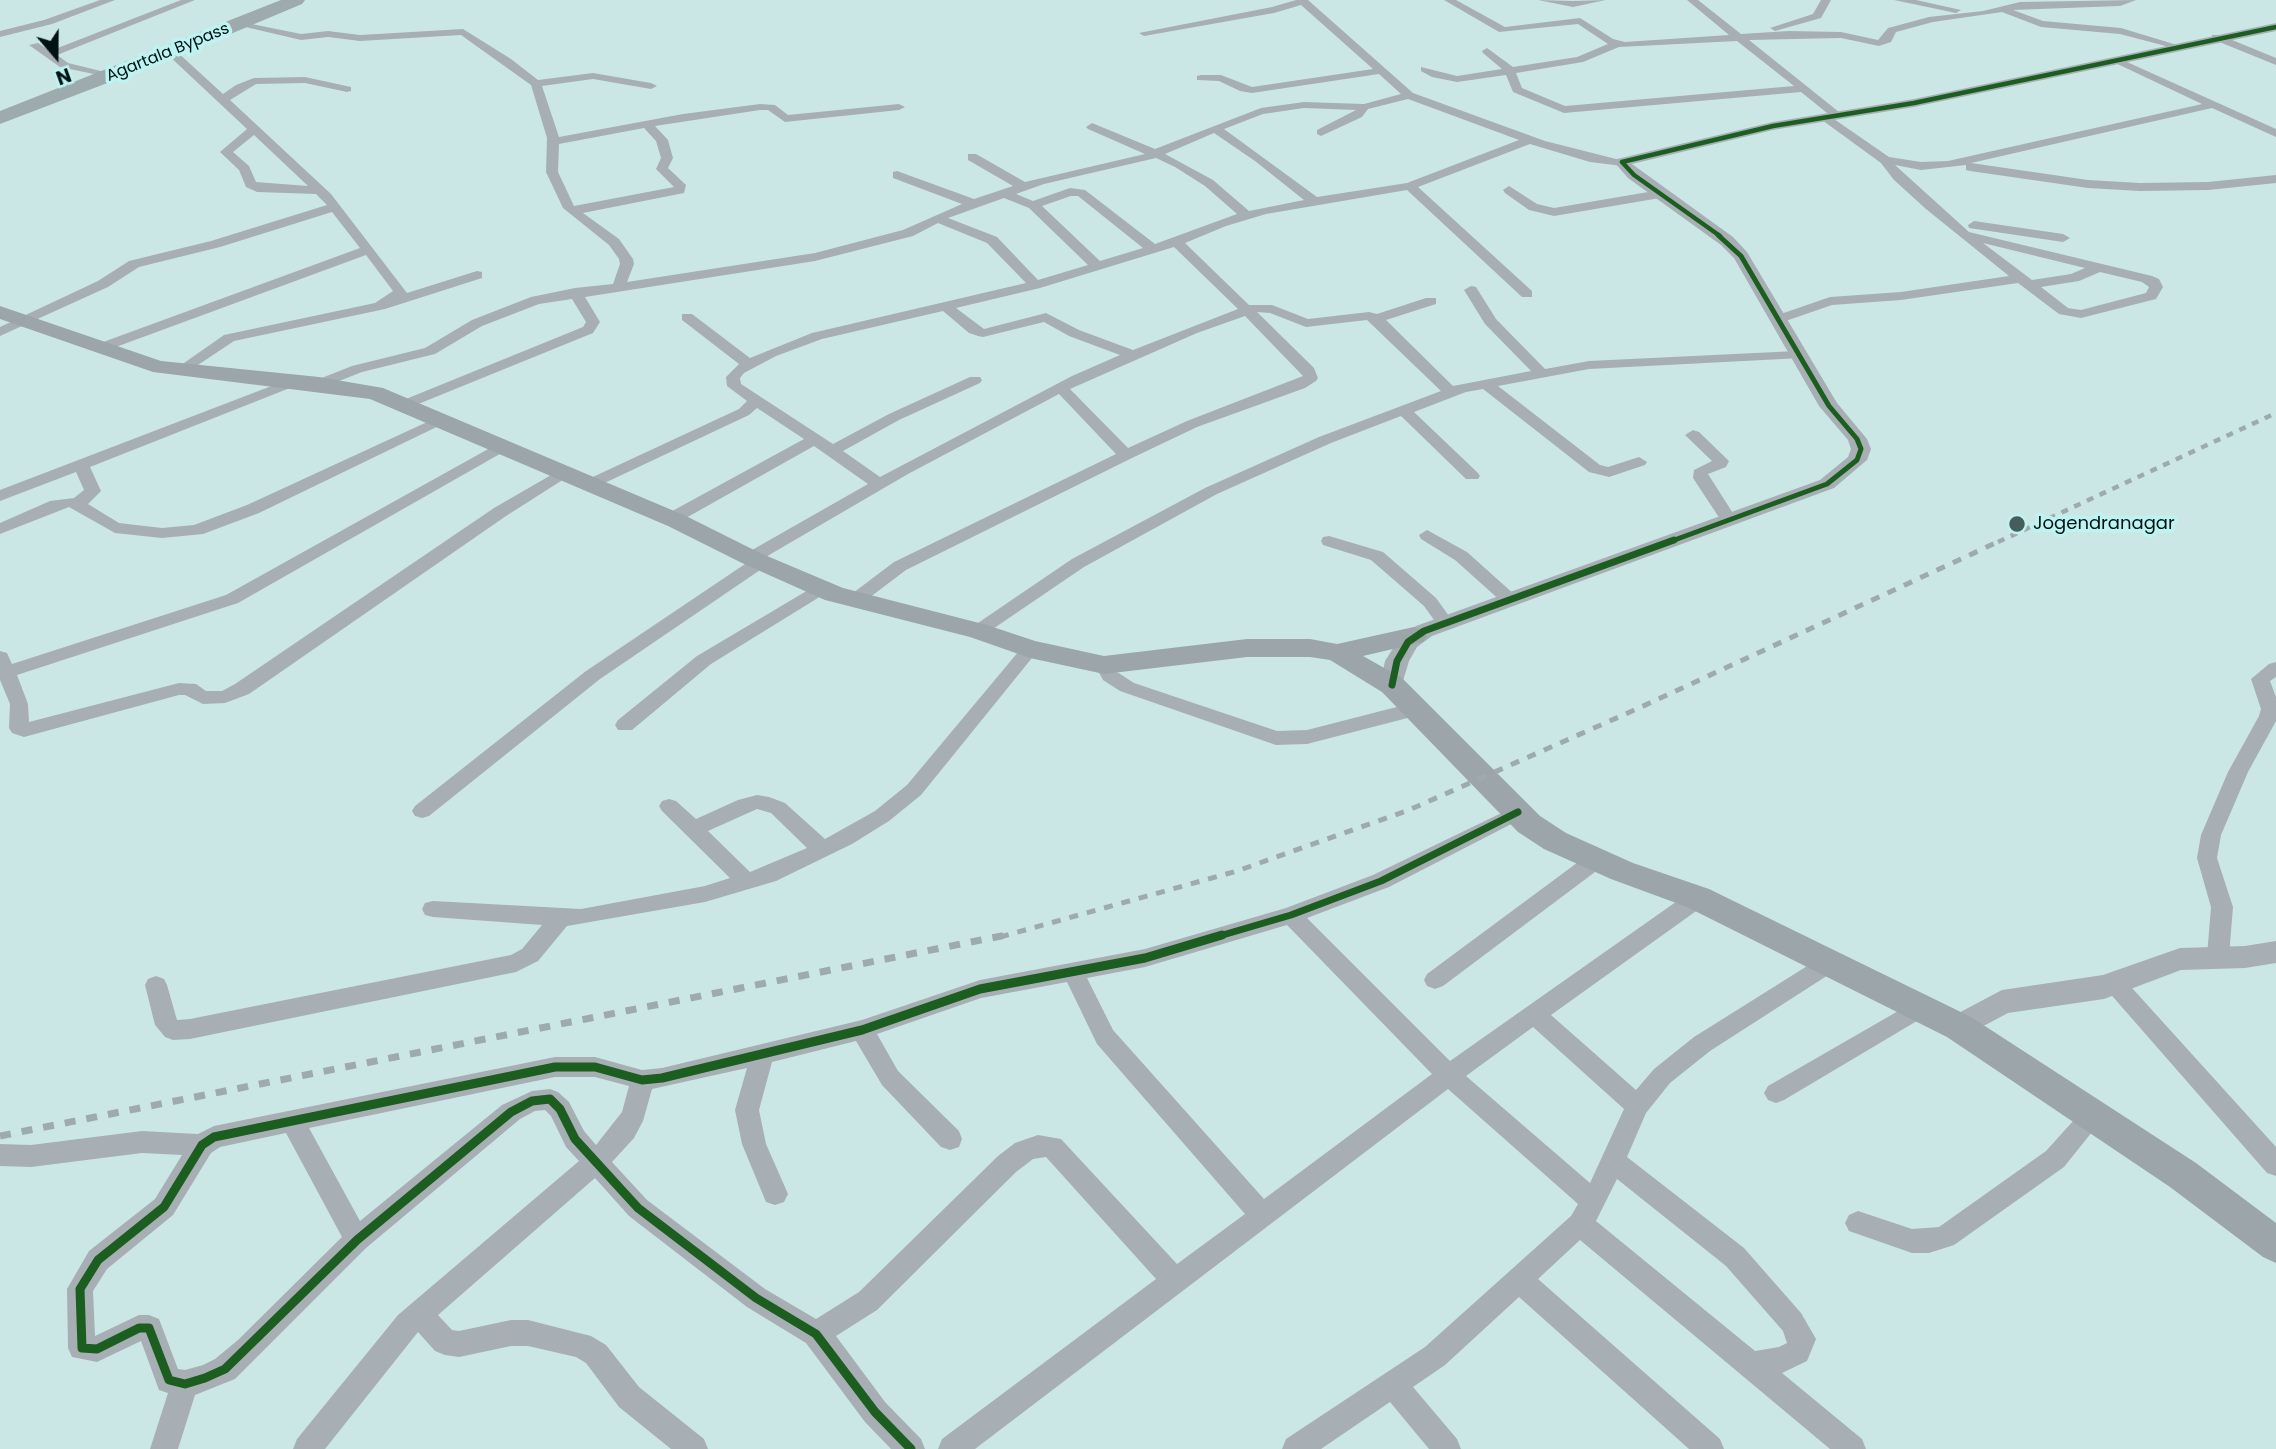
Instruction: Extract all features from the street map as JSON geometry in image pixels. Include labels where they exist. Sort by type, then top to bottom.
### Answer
[{"type":"highway","name":"Agartala Bypass","points":[[0,118],[296,0]]},
{"type":"main road","points":[[0,312],[134,360],[181,370],[295,381],[375,393],[671,519],[820,589],[978,631],[1030,649],[1104,665],[1247,648],[1310,648],[1337,653],[1392,685],[1530,824],[1555,841],[1596,860],[1698,898],[1959,1027],[2183,1175],[2275,1243]]},
{"type":"main road","points":[[1337,653],[1414,636]]},
{"type":"street","points":[[0,34],[48,22],[110,0]]},
{"type":"street","points":[[48,55],[190,0]]},
{"type":"street","points":[[1449,0],[1503,30],[1564,21],[1580,22],[1617,44],[1635,45],[1758,35],[1840,35],[1879,43],[1887,40],[1892,30],[1925,21],[2028,4],[2120,3],[2132,0]]},
{"type":"street","points":[[1543,0],[1573,4],[1601,0]]},
{"type":"street","points":[[1692,0],[1803,89],[1832,117],[1885,160],[1898,177],[1950,222],[1966,235],[2064,311],[2073,314],[2145,298],[2151,296],[2156,287],[2154,282],[2147,279],[1966,235]]},
{"type":"street","points":[[1758,35],[1763,31],[1817,16],[1826,0]]},
{"type":"street","points":[[1899,0],[1983,13]]},
{"type":"street","points":[[1984,0],[2041,24],[2121,31],[2173,47]]},
{"type":"street","points":[[1144,33],[1274,10],[1302,1],[1409,95],[1529,140],[1590,158],[1622,162],[1734,134],[2000,85],[2217,37],[2276,27]]},
{"type":"street","points":[[241,23],[301,37],[323,34],[360,38],[430,32],[467,33],[536,84],[553,142],[552,172],[572,211],[614,242],[626,259],[627,264],[619,285]]},
{"type":"street","points":[[2217,37],[2276,62]]},
{"type":"street","points":[[1425,69],[1450,79],[1587,58],[1617,44]]},
{"type":"street","points":[[34,45],[64,65],[109,76]]},
{"type":"street","points":[[1487,51],[1510,71],[1517,90],[1564,110],[1803,89]]},
{"type":"street","points":[[171,52],[320,190],[400,289],[398,296],[390,301]]},
{"type":"street","points":[[2114,60],[2212,105],[2271,128]]},
{"type":"street","points":[[1252,90],[1379,71]]},
{"type":"street","points":[[536,84],[593,76],[651,86]]},
{"type":"street","points":[[1201,78],[1221,78],[1252,90],[1282,107]]},
{"type":"street","points":[[222,101],[240,86],[254,81],[305,80],[346,89]]},
{"type":"street","points":[[319,384],[357,369],[430,351],[478,323],[524,303],[619,285],[804,259],[908,233],[938,218],[1049,178],[1109,167],[1159,153],[1171,145],[1254,113],[1304,105],[1364,107],[1409,95]]},
{"type":"street","points":[[1948,165],[2212,105]]},
{"type":"street","points":[[553,142],[647,124],[766,107],[774,109],[785,119],[899,107]]},
{"type":"street","points":[[1321,132],[1358,115],[1364,107]]},
{"type":"street","points":[[572,211],[680,190],[680,185],[662,169],[667,156],[662,140],[647,124]]},
{"type":"street","points":[[1091,127],[1159,153],[1209,183],[1246,215]]},
{"type":"street","points":[[1215,128],[1314,201]]},
{"type":"street","points":[[254,129],[226,152],[245,169],[250,184],[268,189],[320,190]]},
{"type":"street","points":[[879,484],[774,410],[734,386],[733,377],[739,370],[771,353],[817,336],[1035,285],[1176,242],[1246,215],[1410,186],[1529,140]]},
{"type":"street","points":[[972,157],[1024,187]]},
{"type":"street","points":[[1885,160],[1921,166],[1948,165],[2088,184],[2140,187],[2208,186],[2276,178]]},
{"type":"street","points":[[1392,685],[1397,660],[1414,636],[1508,599],[1827,484],[1857,460],[1860,444],[1829,407],[1741,257],[1730,245],[1623,166],[1622,162]]},
{"type":"street","points":[[897,175],[975,204]]},
{"type":"street","points":[[1410,186],[1527,294]]},
{"type":"street","points":[[1509,190],[1533,207],[1554,212],[1660,194]]},
{"type":"street","points":[[1006,194],[1027,205],[1033,205],[1070,192],[1081,193],[1153,249]]},
{"type":"street","points":[[1033,205],[1097,266]]},
{"type":"street","points":[[0,332],[103,284],[134,264],[215,244],[334,207]]},
{"type":"street","points":[[938,218],[992,240],[1035,285]]},
{"type":"street","points":[[1950,222],[2063,238]]},
{"type":"street","points":[[855,600],[900,566],[1126,455],[1192,424],[1300,385],[1311,378],[1309,370],[1176,242]]},
{"type":"street","points":[[100,348],[368,250]]},
{"type":"street","points":[[1777,320],[1830,301],[2074,278],[2099,267]]},
{"type":"street","points":[[181,370],[229,338],[367,309],[413,297],[477,275]]},
{"type":"street","points":[[1471,290],[1490,321],[1540,372]]},
{"type":"street","points":[[406,404],[589,330],[593,322],[575,292]]},
{"type":"street","points":[[422,811],[593,675],[756,560],[879,484],[1061,388],[1131,355],[1247,310],[1272,309],[1306,323],[1362,316],[1376,319],[1431,301]]},
{"type":"street","points":[[946,306],[974,330],[983,332],[1046,317],[1074,333],[1114,346],[1131,355]]},
{"type":"street","points":[[687,317],[749,365]]},
{"type":"street","points":[[1376,319],[1451,392]]},
{"type":"street","points":[[978,631],[1078,563],[1211,491],[1325,440],[1451,392],[1540,372],[1589,365],[1797,355]]},
{"type":"street","points":[[832,451],[894,416],[975,380]]},
{"type":"street","points":[[0,496],[295,381]]},
{"type":"street","points":[[1485,383],[1595,469],[1609,472],[1639,461]]},
{"type":"street","points":[[1061,388],[1126,455]]},
{"type":"street","points":[[587,485],[744,412],[755,401]]},
{"type":"street","points":[[1403,410],[1472,476]]},
{"type":"street","points":[[0,529],[56,504],[77,504],[115,528],[162,533],[197,530],[253,509],[443,420]]},
{"type":"street","points":[[1693,435],[1721,461],[1720,464],[1700,473],[1728,519]]},
{"type":"street","points":[[671,519],[815,439]]},
{"type":"street","points":[[499,448],[232,599],[3,665],[19,704],[19,728],[24,730],[179,689],[190,689],[203,698],[225,697],[242,689],[500,512],[564,474]]},
{"type":"street","points":[[77,504],[93,491],[81,465]]},
{"type":"street","points":[[1427,535],[1461,556],[1508,599]]},
{"type":"street","points":[[1329,541],[1377,556],[1430,602],[1445,623]]},
{"type":"street","points":[[625,725],[704,660],[820,589]]},
{"type":"street","points":[[433,909],[581,917],[705,894],[747,882],[823,850],[870,824],[914,790],[1030,649]]},
{"type":"street","points":[[1104,665],[1110,676],[1127,687],[1276,738],[1289,740],[1416,709]]},
{"type":"street","points":[[2218,957],[2222,907],[2207,858],[2211,835],[2238,772],[2269,716],[2271,709],[2260,679],[2276,667]]},
{"type":"street","points":[[694,829],[757,802],[778,808],[823,850]]},
{"type":"street","points":[[911,1449],[875,1412],[816,1334],[756,1298],[652,1221],[575,1139],[560,1109],[550,1099],[532,1101],[511,1112],[357,1240],[225,1369],[185,1384],[169,1380],[149,1328],[139,1328],[97,1349],[82,1348],[80,1289],[98,1260],[164,1207],[202,1145],[214,1137],[555,1067],[595,1067],[642,1080],[862,1030],[980,989],[1144,958],[1291,915],[1381,881],[1510,804]]},
{"type":"street","points":[[669,806],[747,882]]},
{"type":"street","points":[[1435,980],[1596,860]]},
{"type":"street","points":[[952,1449],[1449,1076],[1698,898]]},
{"type":"street","points":[[1291,915],[1587,1213],[1753,1365],[1852,1449]]},
{"type":"street","points":[[156,985],[167,1025],[173,1030],[190,1028],[516,963],[530,955],[561,918]]},
{"type":"street","points":[[1959,1027],[2002,1002],[2115,984],[2180,959],[2245,957],[2276,952]]},
{"type":"street","points":[[1296,1449],[1435,1356],[1587,1213],[1637,1106],[1662,1076],[1683,1059],[1828,964]]},
{"type":"street","points":[[1073,972],[1105,1037],[1262,1215]]},
{"type":"street","points":[[2115,984],[2276,1165]]},
{"type":"street","points":[[1776,1093],[1919,1008]]},
{"type":"street","points":[[1534,1014],[1637,1106]]},
{"type":"street","points":[[862,1030],[890,1078],[950,1139]]},
{"type":"street","points":[[762,1054],[747,1110],[754,1144],[775,1194]]},
{"type":"street","points":[[307,1449],[389,1346],[419,1314],[596,1162],[625,1130],[634,1114],[642,1080]]},
{"type":"street","points":[[1858,1223],[1912,1241],[1945,1237],[2054,1160],[2092,1117]]},
{"type":"street","points":[[292,1121],[357,1240]]},
{"type":"street","points":[[0,1156],[31,1156],[142,1142],[202,1145]]},
{"type":"street","points":[[816,1334],[868,1301],[1007,1164],[1024,1151],[1038,1146],[1052,1147],[1175,1281]]},
{"type":"street","points":[[1612,1160],[1735,1257],[1792,1322],[1801,1339],[1797,1352],[1782,1360],[1753,1365]]},
{"type":"street","points":[[1519,1279],[1710,1449]]},
{"type":"street","points":[[419,1314],[445,1342],[459,1345],[511,1333],[528,1333],[581,1345],[596,1354],[629,1397],[694,1449]]},
{"type":"street","points":[[164,1449],[185,1384]]},
{"type":"street","points":[[1393,1384],[1447,1449]]},
{"type":"railway","points":[[1998,542],[2276,413]]},
{"type":"railway","points":[[1000,937],[1237,871],[1409,810],[1639,708],[2002,540]]},
{"type":"railway","points":[[0,1136],[1006,935]]},
{"type":"cycle path","points":[[1392,685],[1397,661],[1408,642],[1424,631],[1827,484],[1857,460],[1861,449],[1857,439],[1829,406],[1741,256],[1727,241],[1634,175],[1622,162],[1773,126],[1914,103],[2276,27]]},
{"type":"cycle path","points":[[911,1449],[875,1412],[816,1334],[756,1298],[638,1208],[575,1139],[560,1109],[550,1099],[532,1101],[511,1112],[357,1240],[225,1369],[205,1378],[185,1384],[169,1380],[149,1328],[139,1328],[97,1349],[82,1348],[80,1289],[98,1260],[164,1207],[202,1145],[214,1137],[555,1067],[595,1067],[642,1080],[662,1078],[862,1030],[980,989],[1145,958],[1291,915],[1381,881],[1518,812]]},
{"type":"place","name":"Jogendranagar","points":[[2017,524]]}]
